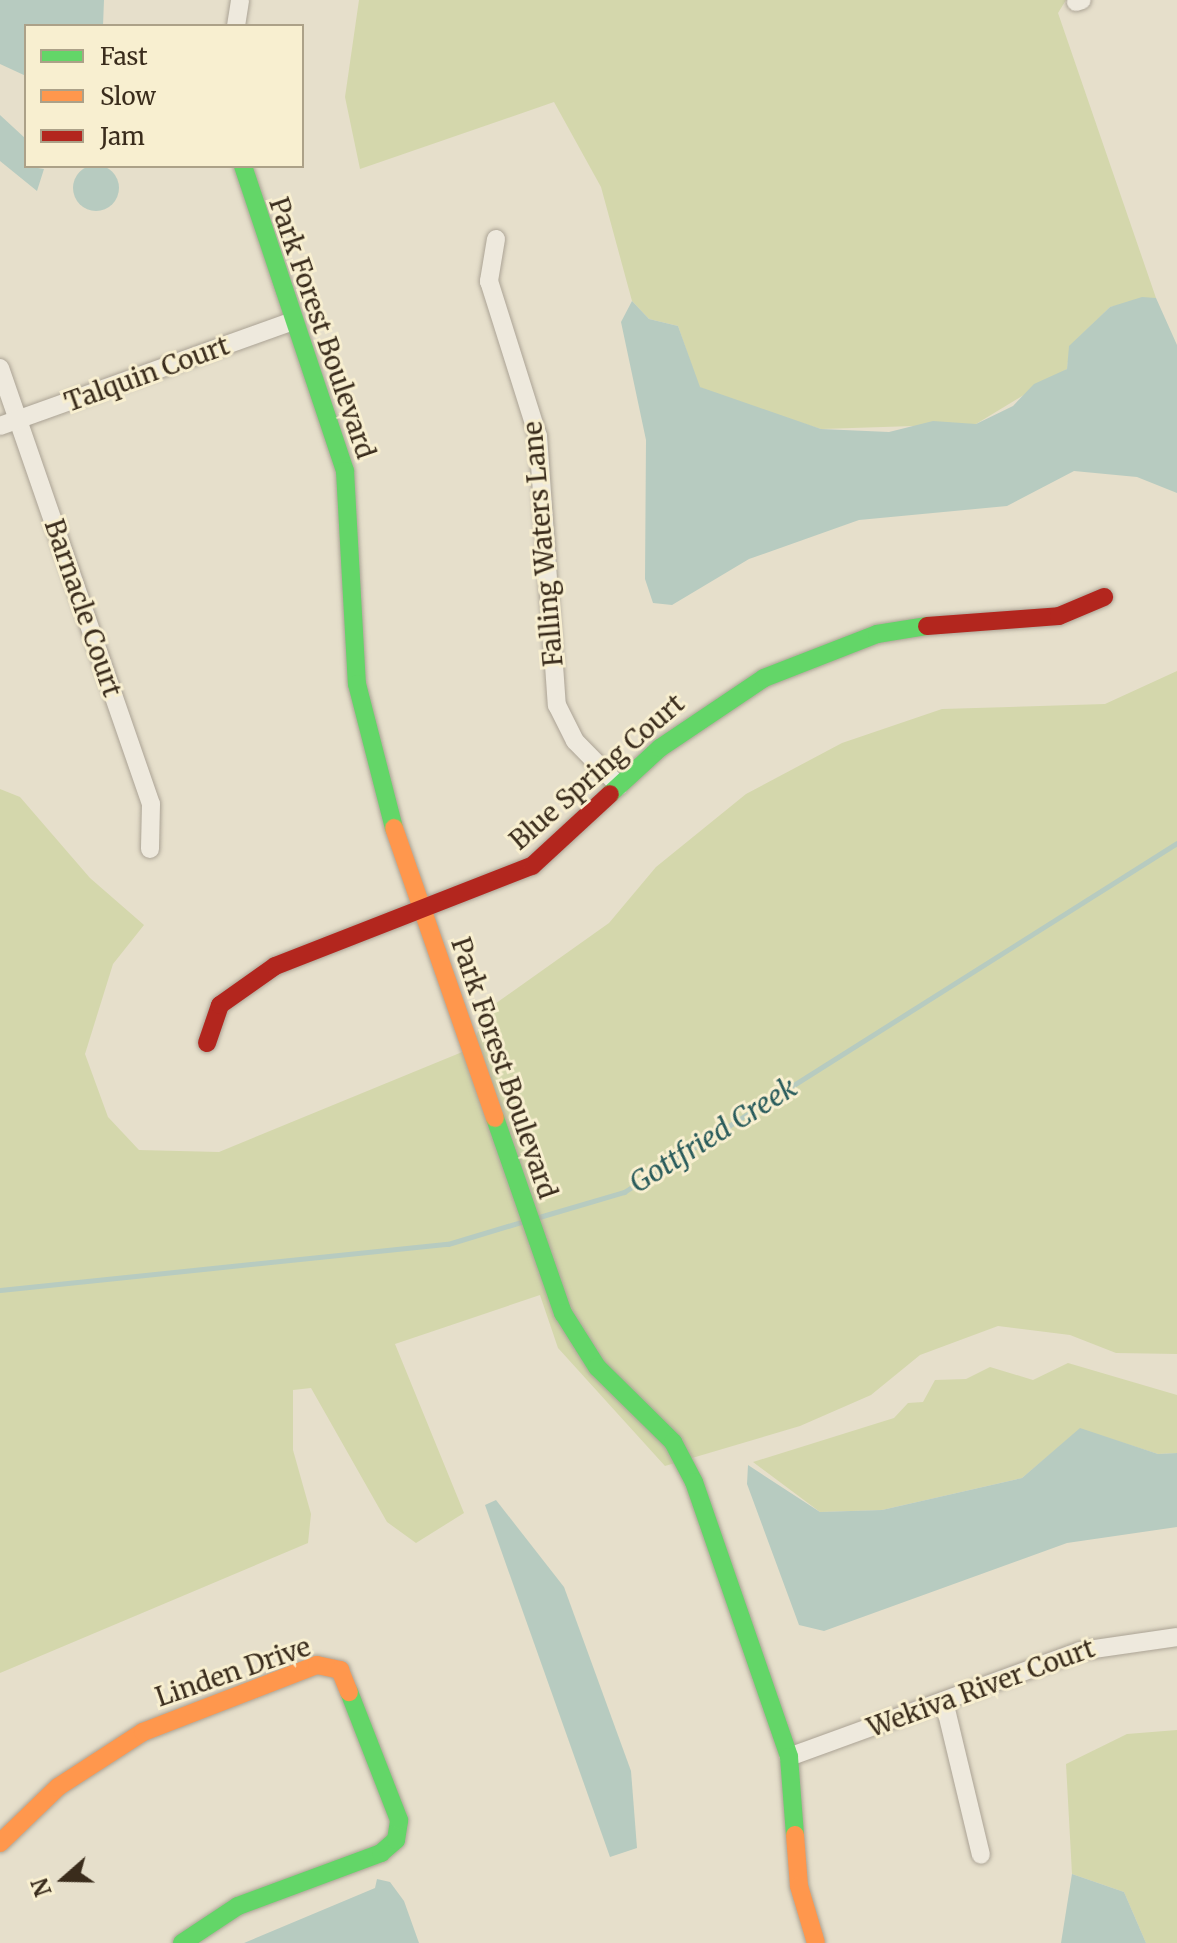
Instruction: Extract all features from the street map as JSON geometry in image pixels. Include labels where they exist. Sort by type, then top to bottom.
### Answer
[{"type":"street","points":[[236,24],[240,0]]},
{"type":"street","name":"Park Forest Boulevard","points":[[244,168],[345,471],[364,736],[563,1313],[597,1367],[657,1422],[686,1464],[789,1757],[799,1886],[816,1943]]},
{"type":"street","name":"Falling Waters Lane","points":[[496,239],[489,281],[538,436],[557,705],[575,741],[619,786]]},
{"type":"street","name":"Talquin Court","points":[[9,423],[294,321]]},
{"type":"street","name":"Barnacle Court","points":[[0,368],[9,423],[151,804],[150,849]]},
{"type":"street","name":"Blue Spring Court","points":[[207,1043],[220,1005],[245,983],[532,866],[619,786],[713,708],[818,654],[935,622],[1059,616],[1104,597]]},
{"type":"street","name":"Wekiva River Court","points":[[789,1757],[1104,1644],[1177,1637]]},
{"type":"street","name":"Linden Drive","points":[[0,1843],[58,1787],[143,1732],[317,1665],[340,1670],[399,1820],[396,1840],[381,1853],[238,1906],[182,1943]]},
{"type":"street","points":[[944,1701],[981,1855]]},
{"type":"green space","points":[[359,0],[1066,0],[1058,13],[1156,298],[1110,307],[1070,346],[1067,369],[976,424],[821,429],[747,406],[699,387],[678,326],[649,319],[632,301],[601,187],[554,102],[360,169],[345,97]]},
{"type":"green space","points":[[1177,671],[1177,1354],[1116,1353],[1070,1335],[998,1326],[920,1355],[871,1395],[800,1426],[665,1466],[558,1348],[540,1295],[395,1344],[464,1513],[416,1543],[387,1522],[311,1388],[293,1390],[293,1450],[311,1514],[308,1543],[0,1673],[0,789],[20,797],[90,878],[144,925],[113,964],[85,1054],[108,1117],[139,1150],[219,1152],[472,1048],[485,1011],[609,923],[656,867],[746,794],[842,743],[942,709],[1105,704]]},
{"type":"green space","points":[[1068,1363],[1177,1395],[1177,1453],[1158,1454],[1080,1429],[1022,1478],[882,1510],[820,1512],[753,1462],[894,1418],[908,1403],[923,1402],[935,1380],[966,1379],[990,1367],[1033,1380]]},
{"type":"green space","points":[[1177,1730],[1177,1943],[1146,1943],[1124,1892],[1072,1874],[1066,1764],[1127,1734]]},
{"type":"shaded area","points":[[0,0],[104,0],[103,24],[24,24],[24,75],[0,64]]},
{"type":"shaded area","points":[[0,115],[24,137],[24,168],[44,169],[37,191],[0,161]]},
{"type":"shaded area","points":[[86,168],[106,168],[117,179],[117,197],[105,209],[87,209],[75,197],[75,179]]},
{"type":"shaded area","points":[[1142,297],[1156,298],[1177,345],[1177,493],[1137,477],[1074,471],[1007,506],[859,520],[749,559],[672,605],[653,603],[645,579],[646,440],[621,322],[632,301],[649,319],[678,326],[700,387],[821,429],[889,432],[933,421],[976,424],[1013,406],[1034,384],[1067,369],[1069,346],[1110,307]]},
{"type":"shaded area","points":[[1080,1428],[1158,1454],[1177,1453],[1177,1527],[1067,1543],[824,1631],[799,1625],[747,1484],[748,1465],[820,1512],[882,1510],[1022,1478]]},
{"type":"shaded area","points":[[496,1500],[564,1587],[631,1771],[637,1848],[610,1857],[485,1505]]},
{"type":"shaded area","points":[[1072,1874],[1124,1892],[1146,1943],[1061,1943]]},
{"type":"shaded area","points":[[377,1879],[390,1882],[404,1901],[419,1943],[244,1943],[375,1888]]},
{"type":"waterway","name":"Gottfried Creek","points":[[539,1217],[624,1192],[1177,843]]},
{"type":"waterway","name":"Gottfried Creek","points":[[0,1290],[448,1244],[521,1222]]},
{"type":"traffic: fast","points":[[244,168],[345,471],[357,684],[394,828]]},
{"type":"traffic: fast","points":[[610,794],[660,748],[764,678],[877,634],[927,626]]},
{"type":"traffic: fast","points":[[495,1118],[563,1313],[597,1367],[673,1442],[694,1482],[789,1757],[795,1835]]},
{"type":"traffic: fast","points":[[182,1943],[238,1906],[381,1853],[396,1840],[399,1820],[349,1692]]},
{"type":"traffic: slow","points":[[394,828],[495,1118]]},
{"type":"traffic: slow","points":[[0,1843],[58,1787],[143,1732],[317,1665],[340,1670],[349,1692]]},
{"type":"traffic: slow","points":[[795,1835],[799,1886],[816,1943]]},
{"type":"traffic: jam","points":[[927,626],[1059,616],[1104,597]]},
{"type":"traffic: jam","points":[[207,1043],[220,1005],[275,966],[532,866],[610,794]]}]
